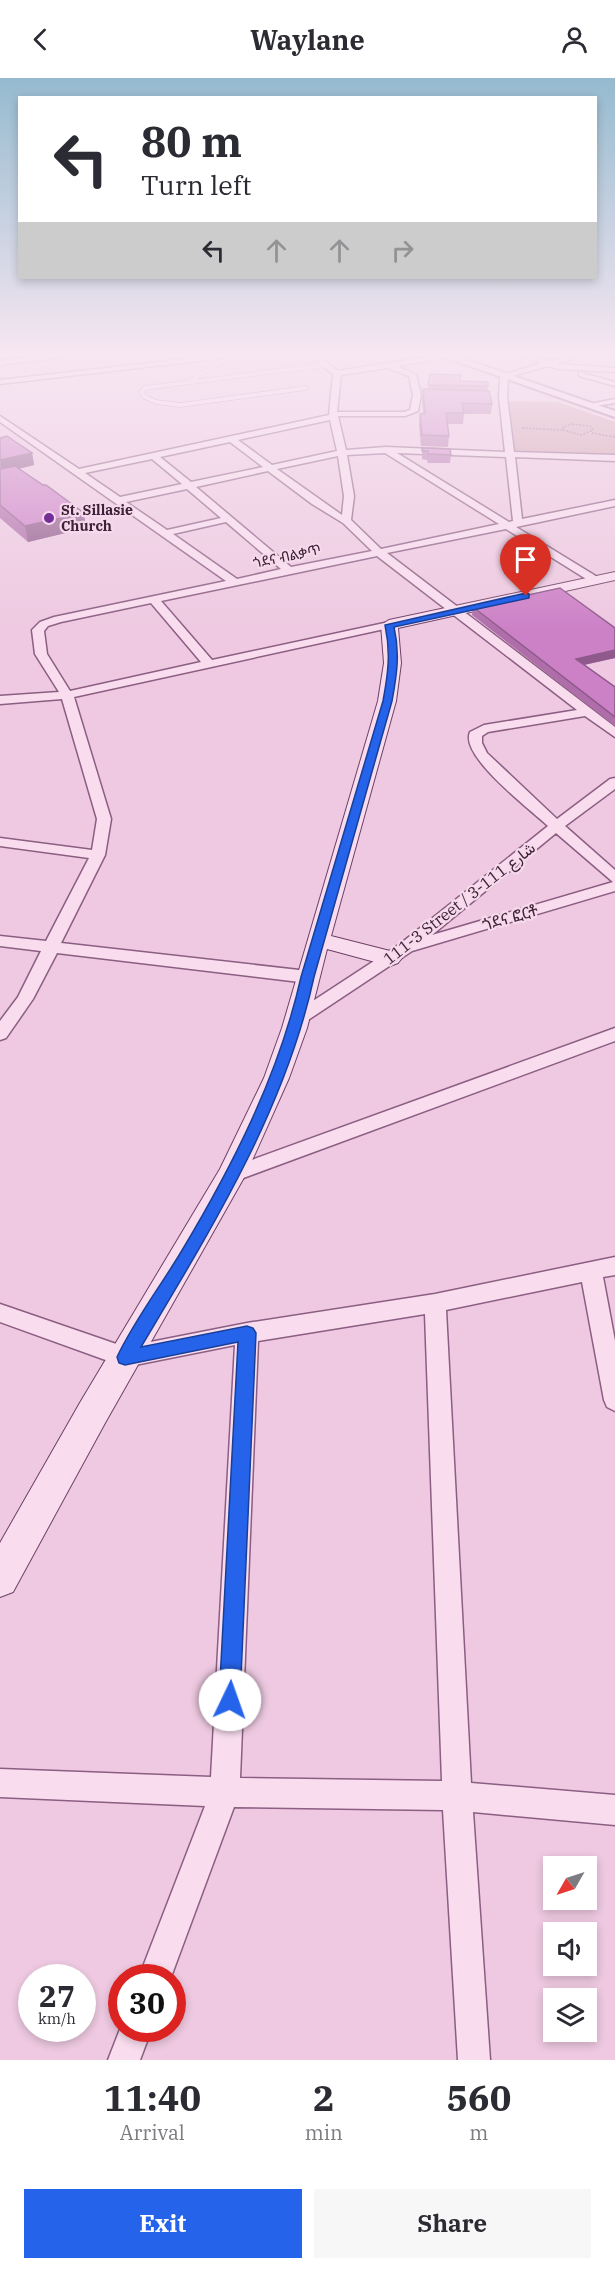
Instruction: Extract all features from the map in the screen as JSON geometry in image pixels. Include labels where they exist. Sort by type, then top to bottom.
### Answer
[{"type":"main road","points":[[4,1562],[188,1255],[262,1114],[299,1018],[308,977],[387,701],[394,668],[394,646],[389,625],[615,576]]},
{"type":"main road","points":[[320,940],[398,953]]},
{"type":"street","points":[[40,445],[235,582]]},
{"type":"street","points":[[78,472],[194,445]]},
{"type":"street","points":[[240,445],[315,502],[346,521],[379,552],[615,733]]},
{"type":"street","points":[[340,445],[350,493],[350,507],[346,521]]},
{"type":"street","points":[[508,445],[513,525]]},
{"type":"street","points":[[386,450],[513,525],[595,580]]},
{"type":"street","points":[[120,500],[342,453],[386,450],[615,458]]},
{"type":"street","points":[[153,454],[289,570]]},
{"type":"street","name":"ጎደና ብልቃጥ","points":[[67,695],[41,654],[39,630],[44,624],[58,619],[615,503]]},
{"type":"street","points":[[165,533],[228,519]]},
{"type":"street","points":[[153,599],[209,664]]},
{"type":"street","points":[[0,700],[67,695],[389,625]]},
{"type":"street","points":[[0,1034],[25,999],[98,855],[104,819],[67,695]]},
{"type":"street","points":[[587,712],[484,729],[475,735],[475,743],[481,755],[506,780],[615,878]]},
{"type":"street","name":"111-3 Street / شارع 111-3","points":[[299,1018],[398,953],[615,782]]},
{"type":"street","points":[[0,842],[98,855]]},
{"type":"street","name":"ጎደና ፎርቶ","points":[[398,953],[615,886]]},
{"type":"street","points":[[0,941],[308,977]]},
{"type":"street","points":[[231,1175],[615,1034]]},
{"type":"street","points":[[0,1312],[125,1357],[247,1333],[435,1303],[615,1266]]},
{"type":"street","points":[[591,1271],[615,1400]]},
{"type":"street","points":[[435,1303],[457,1796],[474,2060]]},
{"type":"street","points":[[160,1964],[225,1792],[247,1333]]},
{"type":"street","points":[[0,1783],[225,1792],[457,1796],[615,1810]]},
{"type":"street","points":[[124,2060],[131,2042]]},
{"type":"shaded area","points":[[513,445],[615,445],[615,454],[513,451]]},
{"type":"building","points":[[0,445],[21,445],[32,453],[0,460]]},
{"type":"building","points":[[422,448],[450,449],[451,455],[428,454],[428,451],[422,451]]},
{"type":"building","points":[[15,466],[84,513],[25,526],[0,505],[0,469]]},
{"type":"building","points":[[560,588],[615,628],[615,650],[576,659],[615,687],[615,717],[473,607]]},
{"type":"place","name":"St. Sillasie Church","points":[[49,518]]},
{"type":"route","points":[[230,1700],[247,1333],[125,1357],[188,1255],[231,1175],[262,1114],[299,1018],[308,977],[387,701],[394,668],[394,646],[389,625],[526,596]]}]
